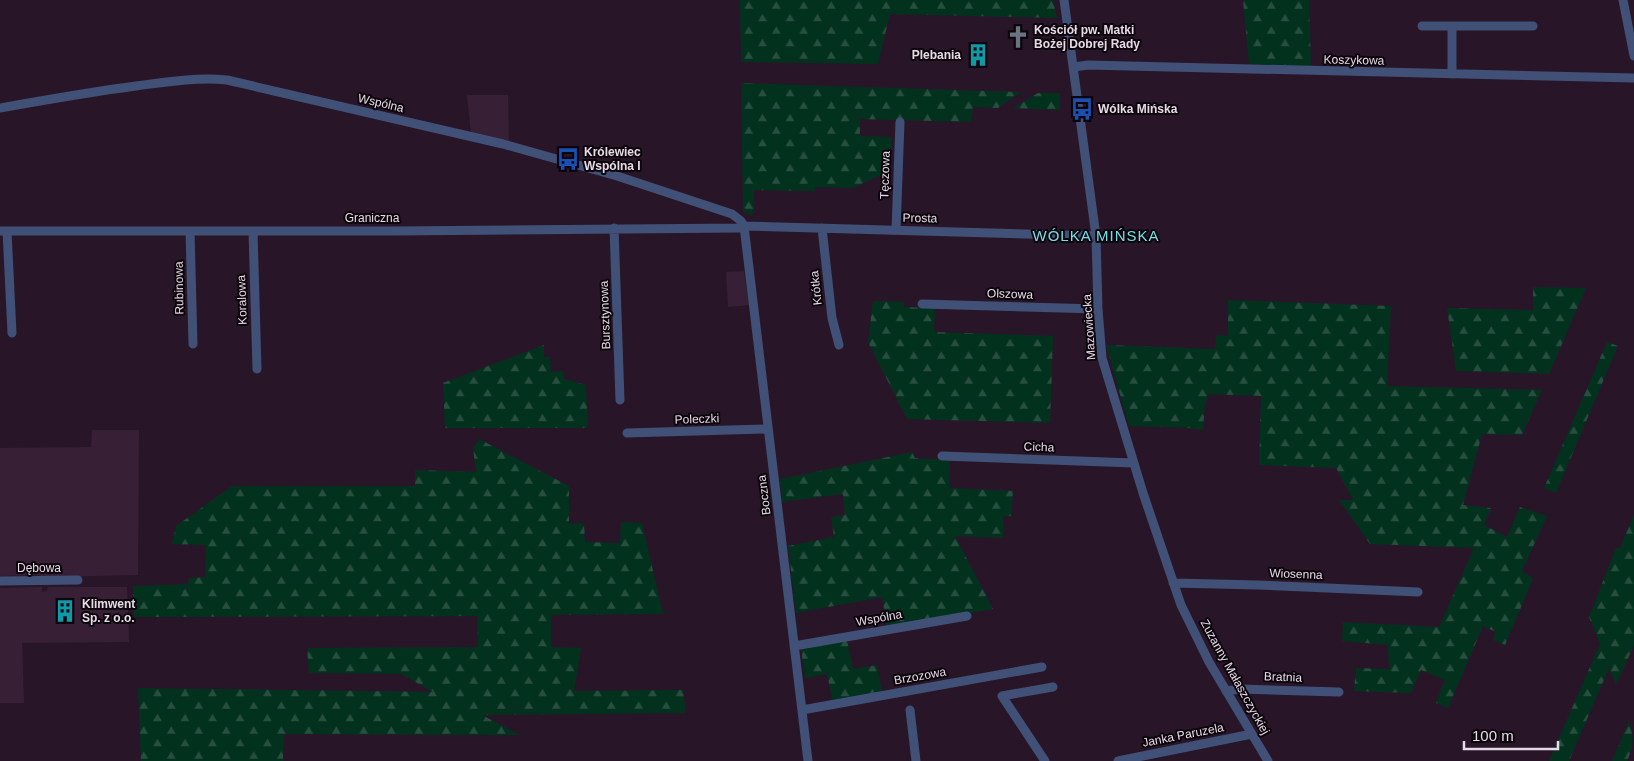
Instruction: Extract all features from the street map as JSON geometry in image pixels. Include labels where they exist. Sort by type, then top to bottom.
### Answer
[{"type":"street","name":"Mazowiecka","points":[[1064,0],[1096,236],[1098,309],[1102,358],[1134,463],[1181,605]]},
{"type":"street","points":[[1623,0],[1634,56]]},
{"type":"street","points":[[1422,26],[1533,26]]},
{"type":"street","points":[[1452,26],[1452,74]]},
{"type":"street","name":"Koszykowa","points":[[1074,67],[1088,65],[1634,78]]},
{"type":"street","name":"Wspólna","points":[[0,108],[95,91],[181,80],[204,78],[227,80],[503,144],[598,171],[732,214],[744,226]]},
{"type":"street","name":"Tęczowa","points":[[896,230],[900,122]]},
{"type":"street","name":"Prosta","points":[[744,226],[1096,236]]},
{"type":"street","name":"Graniczna","points":[[4,231],[739,228],[744,226]]},
{"type":"street","name":"Boczna","points":[[744,226],[808,761]]},
{"type":"street","name":"Bursztynowa","points":[[614,228],[620,400]]},
{"type":"street","name":"Krótka","points":[[822,228],[832,318],[839,345]]},
{"type":"street","name":"Koralowa","points":[[253,230],[257,369]]},
{"type":"street","points":[[4,231],[12,333]]},
{"type":"street","name":"Rubinowa","points":[[190,231],[193,344]]},
{"type":"street","name":"Olszowa","points":[[922,304],[1098,309]]},
{"type":"street","name":"Poleczki","points":[[627,433],[768,429]]},
{"type":"street","name":"Cicha","points":[[942,456],[1134,463]]},
{"type":"street","name":"Dębowa","points":[[0,581],[78,580]]},
{"type":"street","name":"Wiosenna","points":[[1173,583],[1418,592]]},
{"type":"street","name":"Zuzanny Małaszczyckiej","points":[[1181,605],[1210,662],[1268,761]]},
{"type":"street","name":"Wspólna","points":[[794,646],[968,616]]},
{"type":"street","name":"Brzozowa","points":[[802,710],[1042,667]]},
{"type":"street","points":[[1045,761],[1002,696],[1053,687]]},
{"type":"street","name":"Bratnia","points":[[1226,690],[1339,692]]},
{"type":"street","points":[[910,710],[916,761]]},
{"type":"street","name":"Janka Paruzela","points":[[1118,761],[1252,734]]},
{"type":"shaded area","points":[[467,95],[508,95],[509,144],[471,134]]},
{"type":"shaded area","points":[[744,271],[749,305],[728,307],[726,272]]},
{"type":"shaded area","points":[[92,430],[139,430],[138,575],[0,576],[0,448],[91,447]]},
{"type":"shaded area","points":[[42,587],[42,592],[47,591],[48,587],[127,587],[129,642],[22,643],[24,703],[0,703],[0,588]]},
{"type":"green space","points":[[740,0],[1053,0],[1057,18],[890,14],[878,64],[741,62]]},
{"type":"green space","points":[[1243,0],[1309,0],[1311,67],[1249,64]]},
{"type":"green space","points":[[741,83],[1021,92],[998,108],[973,107],[971,122],[860,119],[860,136],[892,137],[891,170],[853,188],[815,187],[815,191],[754,190],[754,215],[743,212]]},
{"type":"green space","points":[[1038,93],[1060,93],[1060,110],[1013,108]]},
{"type":"green space","points":[[1533,287],[1586,288],[1549,374],[1456,371],[1447,308],[1533,310]]},
{"type":"green space","points":[[1228,300],[1391,306],[1387,386],[1542,390],[1522,435],[1482,434],[1463,505],[1491,508],[1484,525],[1507,537],[1520,507],[1547,516],[1522,571],[1533,579],[1505,645],[1493,640],[1496,632],[1483,626],[1448,708],[1436,703],[1445,680],[1421,670],[1411,693],[1354,691],[1356,668],[1389,669],[1388,645],[1342,641],[1343,622],[1439,627],[1474,548],[1370,544],[1339,500],[1353,500],[1336,468],[1259,465],[1261,396],[1209,394],[1205,403],[1203,430],[1129,426],[1106,345],[1215,349],[1216,335],[1228,336]]},
{"type":"green space","points":[[873,301],[904,302],[904,307],[935,308],[934,332],[1053,336],[1050,423],[907,419],[868,342]]},
{"type":"green space","points":[[1607,342],[1618,346],[1556,493],[1544,488]]},
{"type":"green space","points":[[544,345],[544,357],[550,357],[551,372],[563,371],[564,379],[586,385],[588,428],[445,428],[443,383]]},
{"type":"green space","points":[[479,439],[569,486],[569,524],[584,523],[585,542],[620,543],[621,522],[642,523],[663,614],[551,615],[551,647],[581,648],[574,691],[683,690],[686,713],[482,715],[520,735],[284,734],[283,761],[141,761],[138,688],[433,692],[401,674],[309,673],[307,648],[478,647],[477,616],[134,617],[133,586],[188,584],[189,578],[205,577],[206,545],[172,544],[176,526],[232,486],[415,486],[415,470],[476,472],[473,448]]},
{"type":"green space","points":[[912,452],[915,458],[950,460],[949,488],[1013,491],[1011,516],[1003,516],[1003,538],[955,536],[993,609],[887,627],[882,597],[796,613],[788,546],[834,537],[831,517],[845,515],[843,494],[782,502],[780,479]]},
{"type":"green space","points":[[1634,515],[1634,645],[1616,685],[1609,668],[1569,761],[1549,761],[1600,644],[1589,617],[1616,548],[1620,548]]},
{"type":"green space","points":[[847,640],[853,669],[877,665],[882,692],[833,702],[827,674],[805,678],[801,649]]},
{"type":"green space","points":[[1629,721],[1633,741],[1627,761],[1612,761]]},
{"type":"place","name":"Kościół pw. Matki Bożej Dobrej Rady","points":[[1018,37]]},
{"type":"place","name":"Plebania","points":[[978,55]]},
{"type":"place","name":"Wólka Mińska","points":[[1082,109]]},
{"type":"place","name":"Królewiec Wspólna I","points":[[568,159]]},
{"type":"place","name":"Klimwent Sp. z o.o.","points":[[65,611]]},
{"type":"district","name":"WÓLKA MIŃSKA","points":[[1096,236]]}]
